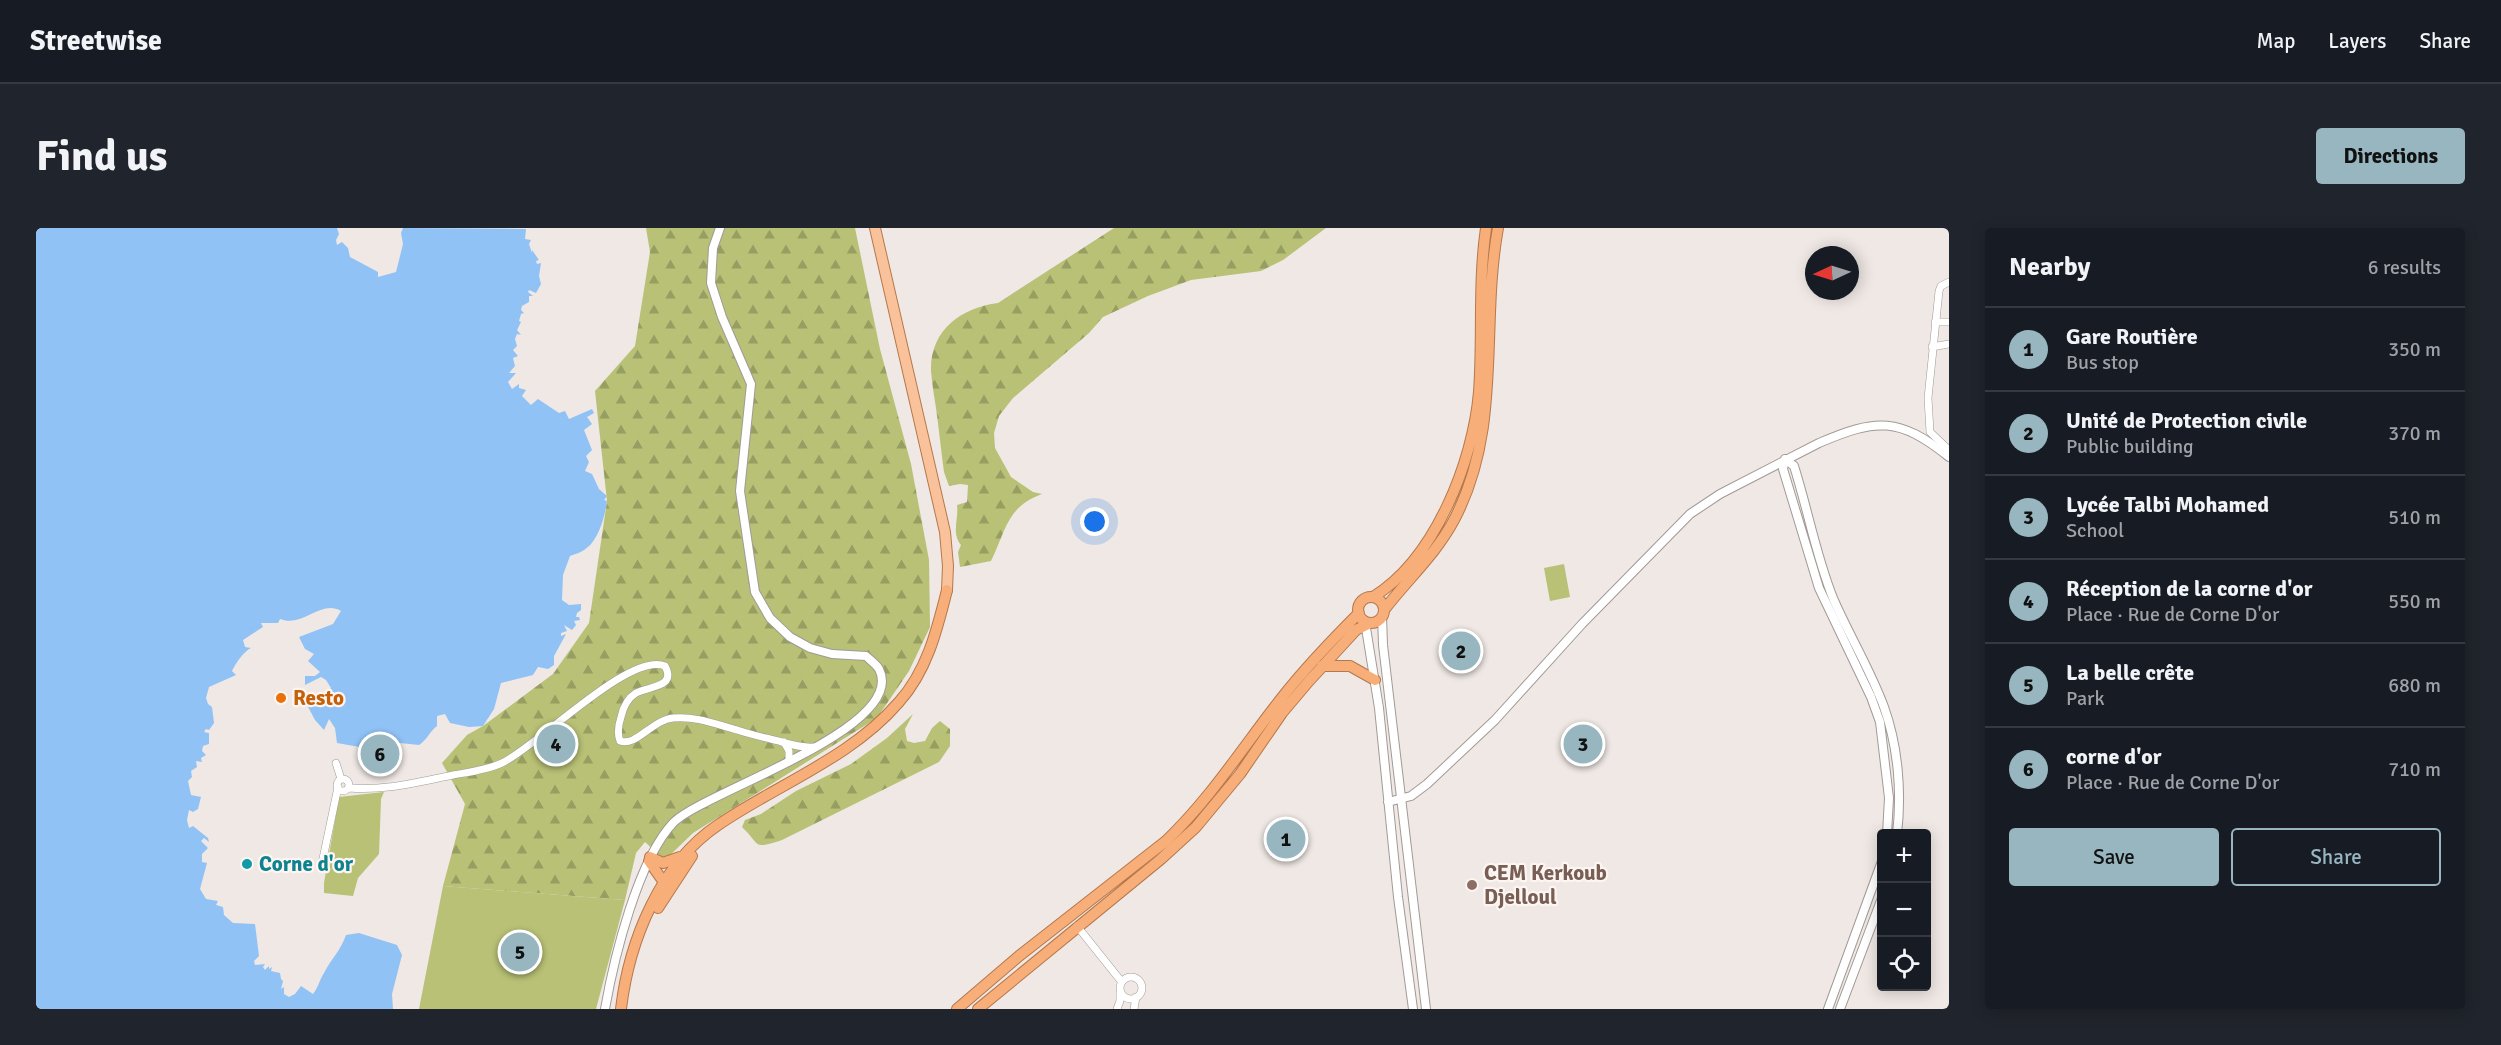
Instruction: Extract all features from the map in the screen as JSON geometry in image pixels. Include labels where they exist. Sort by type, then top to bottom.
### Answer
[{"type":"highway","points":[[1365,620],[1361,602],[1365,598],[1373,597],[1391,583],[1410,563],[1432,533],[1470,446],[1479,393],[1481,263],[1486,228]]},
{"type":"highway","points":[[1365,620],[1376,622],[1445,536],[1471,482],[1478,461],[1488,396],[1491,285],[1498,228]]},
{"type":"highway","points":[[622,1008],[637,942],[663,881],[683,856],[718,825],[837,754],[892,709],[916,678],[926,659],[935,638],[947,591]]},
{"type":"highway","points":[[658,908],[686,864],[706,842],[850,749],[886,721],[903,703],[927,665],[935,645],[944,617],[947,591]]},
{"type":"highway","points":[[1373,597],[1381,601],[1383,613]]},
{"type":"highway","points":[[978,1009],[1161,859],[1196,827],[1240,774],[1295,697],[1365,620]]},
{"type":"highway","points":[[957,1009],[1019,956],[1182,826],[1203,804],[1286,693],[1365,620]]},
{"type":"highway","points":[[1322,666],[1350,666],[1375,680]]},
{"type":"highway","points":[[649,859],[663,863],[683,856]]},
{"type":"highway","points":[[622,1008],[663,891],[663,881],[649,859]]},
{"type":"main road","points":[[875,228],[945,532],[948,566],[947,591]]},
{"type":"street","points":[[605,1009],[620,944],[649,859],[666,833],[683,815],[724,792],[817,747],[858,722],[873,706],[882,687],[879,670],[866,656],[832,654],[810,648],[790,637],[770,618],[755,592],[740,491],[751,384],[722,317],[711,283],[713,248],[720,228]]},
{"type":"street","points":[[1949,282],[1941,285],[1939,291],[1928,398],[1930,432],[1949,450]]},
{"type":"street","points":[[1935,322],[1949,322]]},
{"type":"street","points":[[1932,347],[1949,344]]},
{"type":"street","points":[[1388,802],[1411,796],[1427,784],[1495,720],[1581,624],[1681,522],[1710,500],[1785,459],[1836,436],[1872,426],[1890,425],[1917,433],[1949,457]]},
{"type":"street","points":[[1785,459],[1783,469],[1814,574],[1883,705],[1894,746],[1899,797],[1898,829]]},
{"type":"street","points":[[1383,613],[1383,645],[1426,1009]]},
{"type":"street","points":[[1365,620],[1375,680],[1413,1009]]},
{"type":"street","points":[[338,787],[343,791],[349,788],[398,787],[495,766],[534,743],[613,681],[634,669],[654,665],[664,666],[667,674],[666,680],[661,686],[641,691],[630,699],[618,726],[617,735],[620,741],[629,743],[656,723],[670,718],[687,717],[803,748],[817,747]]},
{"type":"street","points":[[1861,666],[1882,735],[1889,798],[1887,829]]},
{"type":"street","points":[[784,742],[789,751],[789,761]]},
{"type":"street","points":[[321,868],[338,783],[341,779],[336,762]]},
{"type":"street","points":[[341,779],[348,781],[349,788]]},
{"type":"street","points":[[1828,1009],[1877,872]]},
{"type":"street","points":[[1840,1009],[1877,909]]},
{"type":"street","points":[[1077,926],[1121,981],[1120,1001],[1117,1009]]},
{"type":"street","points":[[1121,981],[1127,977],[1137,979],[1142,988],[1136,997],[1134,1009]]},
{"type":"street","points":[[1120,992],[1125,998],[1136,997]]},
{"type":"green space","points":[[646,228],[855,228],[880,349],[911,464],[929,560],[930,627],[909,671],[877,718],[693,833],[665,860],[645,842],[636,853],[625,900],[443,886],[465,804],[442,763],[467,735],[483,726],[553,674],[589,623],[607,501],[595,391],[635,346],[650,252]]},
{"type":"green space","points":[[1114,228],[1326,228],[1283,260],[1261,271],[1191,280],[1148,296],[1103,317],[1089,333],[1013,398],[999,416],[994,433],[995,448],[1011,477],[1033,492],[1042,494],[1030,499],[1014,513],[991,561],[960,567],[958,552],[961,545],[956,536],[957,505],[967,502],[968,485],[949,486],[944,472],[931,371],[936,344],[942,333],[960,316],[998,303]]},
{"type":"green space","points":[[1564,564],[1570,597],[1550,601],[1544,568]]},
{"type":"green space","points":[[913,714],[905,729],[907,741],[914,743],[925,741],[932,728],[940,721],[950,729],[950,746],[939,762],[782,840],[761,845],[742,827],[745,820],[761,814],[796,791],[851,764],[887,738]]},
{"type":"green space","points":[[384,792],[381,799],[379,854],[358,878],[353,896],[324,893],[339,797]]},
{"type":"green space","points":[[443,886],[625,900],[596,1009],[419,1009]]},
{"type":"water","points":[[36,228],[337,228],[339,234],[336,240],[337,245],[342,242],[348,248],[350,257],[378,272],[378,277],[396,272],[403,244],[401,233],[403,228],[526,229],[525,239],[531,240],[529,244],[532,253],[532,250],[539,260],[536,261],[537,264],[541,263],[539,276],[541,284],[536,293],[529,290],[528,292],[533,296],[529,296],[529,302],[522,306],[521,310],[524,313],[521,314],[519,321],[521,322],[517,330],[521,335],[517,334],[515,339],[517,346],[513,350],[518,356],[513,358],[515,366],[509,373],[516,373],[508,382],[512,389],[519,384],[519,388],[526,390],[522,396],[531,405],[538,399],[559,413],[565,411],[569,419],[592,409],[594,413],[587,417],[592,424],[584,430],[592,450],[586,456],[589,462],[585,471],[592,474],[599,489],[607,496],[604,500],[607,501],[605,514],[597,535],[589,546],[570,556],[563,575],[562,600],[569,605],[581,604],[581,610],[576,617],[580,620],[574,621],[576,625],[572,630],[564,625],[567,631],[561,633],[561,636],[566,634],[554,656],[554,665],[548,669],[538,667],[533,675],[501,683],[494,709],[483,726],[469,727],[450,723],[445,714],[437,716],[437,726],[419,745],[400,743],[371,749],[337,743],[335,728],[329,719],[324,730],[315,720],[307,705],[306,699],[310,700],[312,694],[327,692],[331,688],[321,677],[305,685],[305,676],[315,676],[320,672],[308,661],[314,654],[305,649],[299,637],[333,624],[341,611],[326,608],[296,620],[280,619],[278,623],[261,623],[263,627],[243,640],[245,647],[251,648],[233,668],[232,671],[236,675],[209,687],[206,698],[212,707],[214,723],[209,730],[206,729],[204,732],[209,733],[209,744],[203,746],[202,751],[206,755],[201,758],[202,762],[196,761],[197,767],[191,771],[192,777],[188,781],[191,795],[201,797],[198,809],[193,812],[189,810],[187,820],[189,828],[193,826],[208,838],[209,842],[204,838],[201,841],[208,848],[202,854],[202,862],[207,863],[200,889],[206,899],[218,901],[216,905],[223,907],[224,915],[233,923],[255,924],[259,956],[254,961],[255,965],[265,964],[263,967],[265,970],[269,966],[269,969],[272,967],[271,971],[280,973],[283,981],[281,989],[284,987],[284,994],[289,997],[295,994],[301,986],[313,994],[346,935],[359,933],[397,945],[402,955],[392,994],[393,1009],[36,1009]]},
{"type":"place","name":"Unité de Protection civile","points":[[1461,651]]},
{"type":"place","name":"Resto","points":[[281,698]]},
{"type":"place","name":"Réception de la corne d'or","points":[[556,744]]},
{"type":"place","name":"Lycée Talbi Mohamed","points":[[1583,744]]},
{"type":"place","name":"corne d'or","points":[[380,754]]},
{"type":"place","name":"Gare Routière","points":[[1286,839]]},
{"type":"place","name":"Corne d'or","points":[[247,864]]},
{"type":"place","name":"CEM Kerkoub Djelloul","points":[[1472,885]]},
{"type":"place","name":"La belle crête","points":[[520,952]]}]
